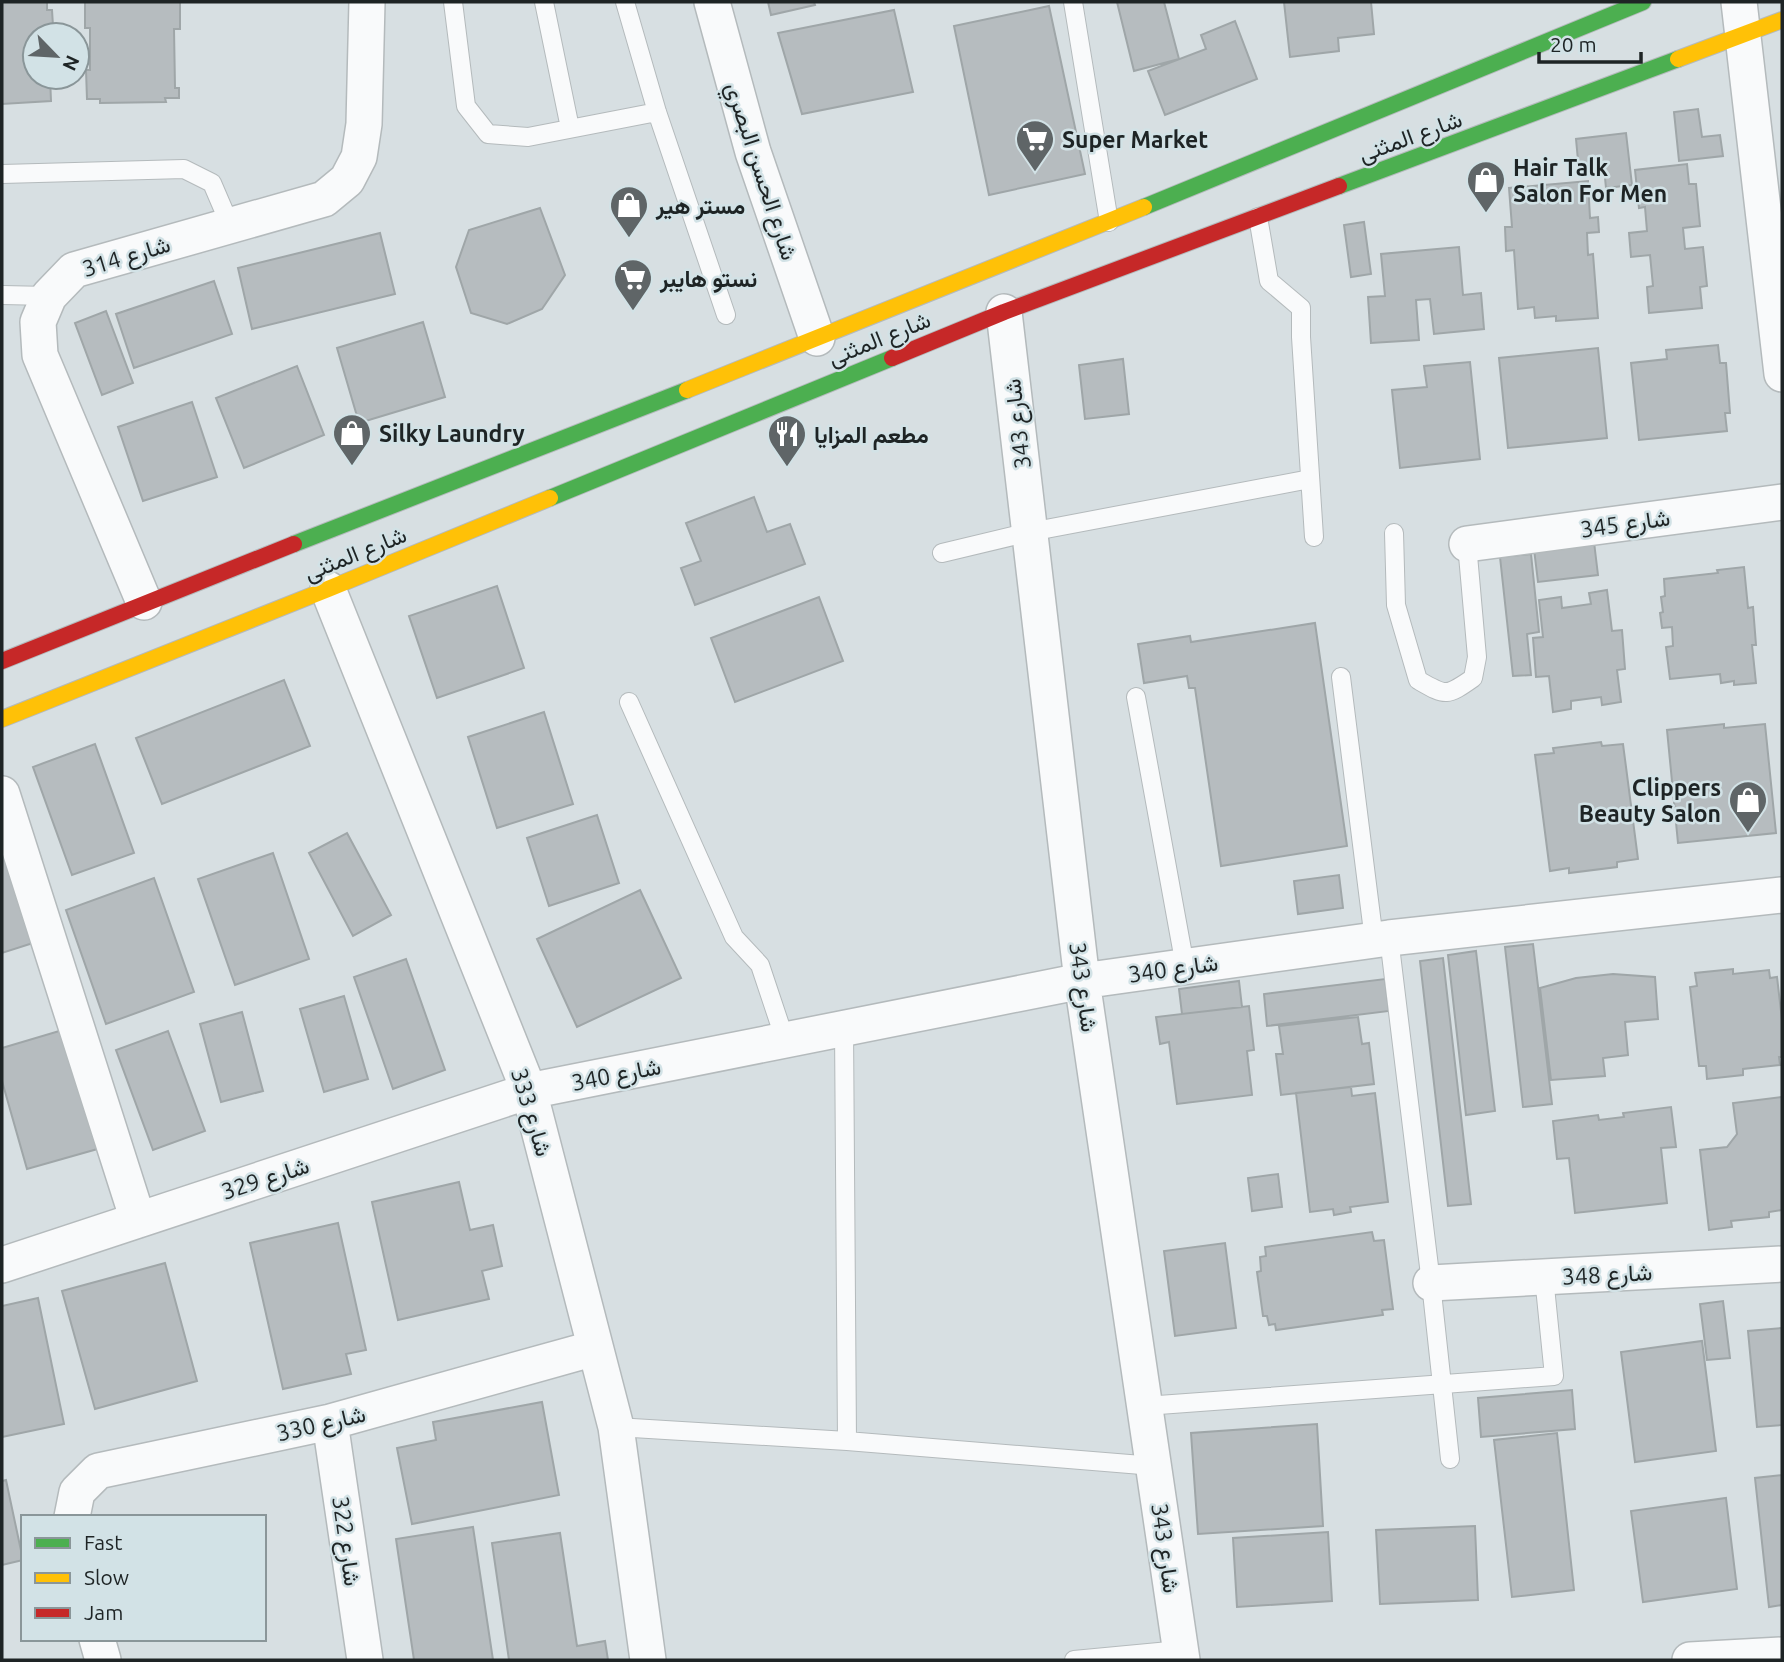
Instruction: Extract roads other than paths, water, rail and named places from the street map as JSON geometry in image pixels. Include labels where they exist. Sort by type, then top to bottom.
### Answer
[{"type":"street","name":"شارع 314","points":[[144,602],[40,355],[38,322],[49,296],[74,271],[324,199],[347,180],[359,157],[364,124],[367,2]]},
{"type":"street","name":"شارع الحسن البصري","points":[[712,2],[753,152],[817,338]]},
{"type":"street","name":"شارع المثنى","points":[[2,661],[144,602],[1109,222],[1643,2]]},
{"type":"street","points":[[1739,2],[1772,201],[1782,374]]},
{"type":"street","name":"شارع المثنى","points":[[2,719],[328,589],[1004,312],[1782,20]]},
{"type":"street","name":"شارع 343","points":[[1004,312],[1082,981],[1181,1655]]},
{"type":"street","name":"شارع 345","points":[[1467,544],[1782,502]]},
{"type":"street","name":"شارع 333","points":[[328,589],[529,1091],[616,1427],[648,1660]]},
{"type":"street","points":[[2,794],[138,1220]]},
{"type":"street","name":"شارع 340","points":[[529,1091],[1082,981],[1382,939],[1782,895]]},
{"type":"street","name":"شارع 329","points":[[2,1265],[529,1091]]},
{"type":"street","name":"شارع 348","points":[[1431,1283],[1782,1264]]},
{"type":"street","name":"شارع 330","points":[[72,1515],[77,1492],[98,1471],[330,1422],[594,1348]]},
{"type":"street","name":"شارع 322","points":[[330,1422],[365,1660]]},
{"type":"street","points":[[98,1641],[103,1660]]},
{"type":"street","points":[[1690,1660],[1782,1655]]},
{"type":"lane","points":[[453,2],[467,106],[488,134],[528,137],[657,112]]},
{"type":"lane","points":[[544,2],[570,128]]},
{"type":"lane","points":[[625,2],[657,112],[726,315]]},
{"type":"lane","points":[[1073,2],[1109,222]]},
{"type":"lane","points":[[2,174],[184,169],[212,183],[230,225]]},
{"type":"lane","points":[[1258,218],[1269,281],[1301,308],[1314,537]]},
{"type":"lane","points":[[2,295],[49,296]]},
{"type":"lane","points":[[942,553],[1030,532],[1310,479]]},
{"type":"lane","points":[[1394,533],[1395,605],[1418,680],[1438,691],[1452,692],[1473,678],[1477,657],[1467,544]]},
{"type":"lane","points":[[1341,677],[1431,1283],[1450,1460]]},
{"type":"lane","points":[[1136,697],[1185,966]]},
{"type":"lane","points":[[629,702],[734,937],[760,965],[785,1040]]},
{"type":"lane","points":[[844,1028],[847,1441]]},
{"type":"lane","points":[[1145,1406],[1554,1376],[1544,1278]]},
{"type":"lane","points":[[616,1427],[847,1441],[1154,1466]]},
{"type":"lane","points":[[1073,1660],[1181,1655]]},
{"type":"place","name":"Super Market","points":[[1035,173]]},
{"type":"place","name":"Hair Talk Salon For Men","points":[[1486,214]]},
{"type":"place","name":"مستر هير","points":[[629,239]]},
{"type":"place","name":"نستو هايبر","points":[[633,312]]},
{"type":"place","name":"Silky Laundry","points":[[352,467]]},
{"type":"place","name":"مطعم المزايا","points":[[787,468]]},
{"type":"place","name":"Clippers Beauty Salon","points":[[1748,834]]}]
